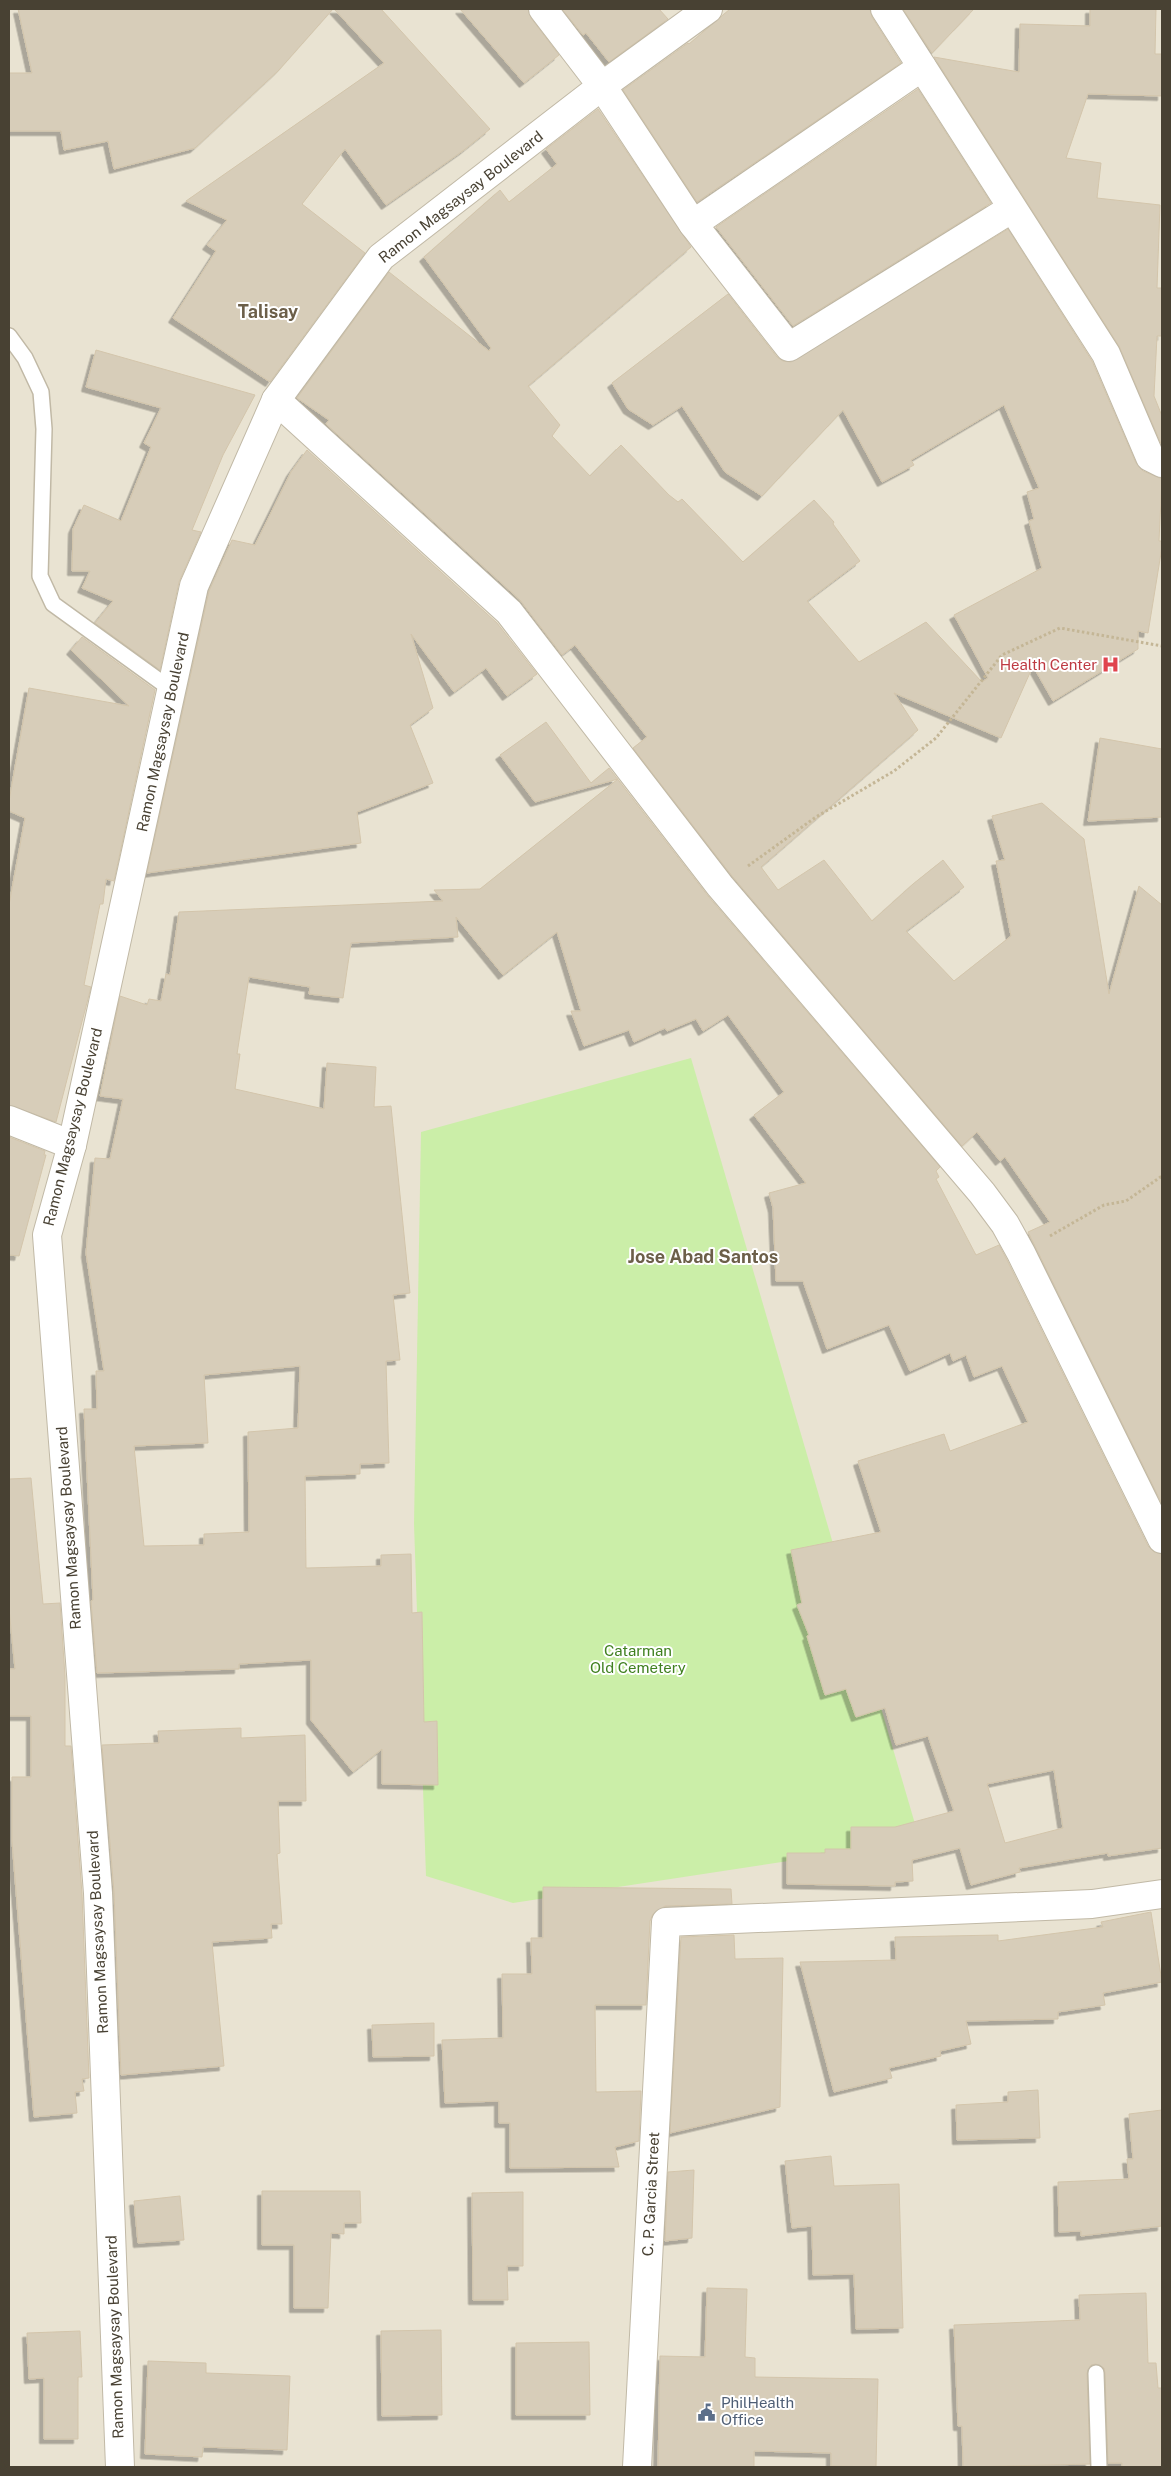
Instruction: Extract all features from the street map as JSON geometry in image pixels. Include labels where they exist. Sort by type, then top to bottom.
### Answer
[{"type":"street","points":[[543,9],[602,86],[693,224],[789,346],[1011,209]]},
{"type":"street","name":"Ramon Magsaysay Boulevard","points":[[120,2467],[98,1893],[47,1235],[72,1145],[194,586],[276,400],[381,257],[602,86],[708,9]]},
{"type":"street","points":[[885,9],[990,171],[1011,209],[1106,354],[1150,457],[1162,463]]},
{"type":"street","points":[[693,224],[922,67]]},
{"type":"street","points":[[276,400],[509,612],[720,886],[982,1194],[1005,1224],[1021,1253],[1162,1539]]},
{"type":"street","points":[[9,1120],[72,1145]]},
{"type":"street","name":"C. P. Garcia Street","points":[[637,2467],[666,1922],[1092,1904],[1162,1894]]},
{"type":"lane","points":[[9,336],[26,358],[41,392],[44,429],[40,576],[53,604],[172,690]]},
{"type":"lane","points":[[1096,2373],[1099,2467]]},
{"type":"path","points":[[720,886],[816,817],[894,771],[936,738],[1002,655],[1060,628],[1162,646]]},
{"type":"path","points":[[1021,1253],[1104,1205],[1126,1201],[1162,1176]]},
{"type":"shaded area","points":[[9,9],[1162,9],[1162,2467],[9,2467]]},
{"type":"green space","name":"Catarman Old Cemetery","points":[[691,1058],[920,1841],[513,1903],[426,1876],[414,1524],[421,1132]]},
{"type":"building","points":[[18,9],[333,9],[279,70],[195,148],[114,169],[108,141],[64,150],[61,131],[9,131],[9,73],[32,73]]},
{"type":"building","points":[[334,9],[381,9],[490,129],[464,150],[386,205],[345,149],[302,204],[365,253],[270,382],[173,318],[216,251],[207,245],[227,220],[186,201],[384,63]]},
{"type":"building","points":[[460,9],[528,9],[531,18],[559,55],[524,83]]},
{"type":"building","points":[[562,9],[659,9],[668,19],[609,62],[586,33],[583,35]]},
{"type":"building","points":[[730,9],[870,9],[872,17],[901,63],[697,202],[623,90],[689,44]]},
{"type":"building","points":[[903,9],[974,9],[932,53]]},
{"type":"building","points":[[1090,9],[1156,9],[1155,54],[1162,54],[1162,96],[1088,94],[1066,158],[1101,163],[1097,198],[1160,205],[1157,288],[1162,288],[1162,336],[1157,336],[1154,396],[1162,416],[1162,446],[1119,346],[934,57],[1019,72],[1020,24],[1090,26]]},
{"type":"building","points":[[918,89],[991,203],[793,326],[716,227]]},
{"type":"building","points":[[598,109],[691,247],[528,386],[560,425],[552,436],[590,476],[621,445],[669,495],[678,502],[682,499],[743,562],[814,500],[834,522],[833,524],[860,561],[807,601],[859,662],[926,622],[982,682],[988,678],[954,615],[1042,568],[1029,521],[1034,519],[1027,492],[1039,488],[1004,405],[911,460],[914,465],[882,482],[843,410],[762,496],[725,472],[682,406],[653,425],[628,409],[612,383],[728,294],[777,357],[783,361],[791,362],[1008,229],[1092,361],[1136,463],[1143,471],[1162,479],[1159,541],[1162,541],[1162,547],[1148,633],[1138,631],[1138,649],[1053,701],[1033,666],[1001,738],[894,693],[918,730],[761,867],[778,890],[824,860],[872,921],[943,860],[964,887],[906,931],[954,981],[1011,936],[996,861],[1005,860],[992,816],[1042,803],[1084,839],[1109,994],[1139,886],[1162,905],[1162,1504],[1028,1232],[1050,1222],[1005,1157],[1000,1161],[977,1132],[962,1146],[732,876],[633,748],[647,737],[575,645],[562,655],[520,600],[326,424],[329,420],[297,398],[389,272],[489,351],[491,348],[424,257],[500,190],[509,202],[557,164],[546,149]]},
{"type":"building","points":[[96,350],[255,395],[223,455],[192,530],[201,532],[179,582],[160,670],[95,623],[113,601],[82,588],[90,571],[72,571],[73,529],[84,505],[121,521],[151,447],[144,443],[161,408],[86,387]]},
{"type":"building","points":[[307,450],[497,623],[537,674],[507,696],[486,668],[454,692],[411,634],[433,708],[410,725],[433,783],[357,812],[361,843],[147,873],[209,591],[232,540],[255,545],[291,472]]},
{"type":"building","points":[[82,637],[155,690],[114,881],[106,879],[103,904],[100,904],[84,985],[91,987],[56,1122],[9,1105],[9,905],[25,818],[9,811],[9,801],[29,688],[129,706],[71,650]]},
{"type":"building","points":[[546,722],[591,783],[609,768],[618,779],[535,802],[500,755]]},
{"type":"building","points":[[1100,738],[1162,749],[1162,817],[1088,821]]},
{"type":"building","points":[[618,779],[708,896],[940,1167],[936,1171],[939,1177],[936,1179],[976,1255],[999,1245],[1148,1546],[1154,1552],[1162,1554],[1162,1848],[1108,1856],[1108,1853],[1019,1868],[1020,1872],[971,1885],[960,1848],[912,1860],[913,1881],[895,1882],[895,1886],[787,1884],[787,1853],[825,1853],[825,1849],[851,1849],[851,1827],[895,1827],[954,1811],[928,1736],[896,1745],[885,1708],[856,1717],[846,1689],[825,1695],[807,1636],[809,1635],[797,1605],[802,1603],[791,1550],[881,1532],[858,1461],[944,1434],[950,1451],[1028,1422],[1002,1366],[974,1377],[966,1355],[953,1361],[950,1353],[910,1371],[889,1325],[827,1349],[803,1281],[776,1281],[773,1208],[769,1193],[806,1183],[754,1115],[784,1092],[728,1015],[703,1031],[696,1019],[667,1031],[665,1028],[634,1042],[629,1030],[584,1046],[571,1011],[581,1011],[557,932],[503,975],[456,917],[458,937],[351,943],[343,998],[309,994],[310,987],[249,977],[237,1054],[240,1054],[235,1089],[324,1109],[327,1063],[376,1067],[374,1107],[391,1106],[410,1293],[393,1295],[400,1360],[386,1361],[389,1463],[360,1464],[360,1474],[305,1476],[306,1568],[381,1566],[381,1555],[411,1554],[412,1613],[422,1612],[424,1722],[437,1721],[438,1785],[382,1784],[382,1749],[353,1772],[311,1720],[311,1660],[239,1664],[239,1669],[97,1673],[91,1601],[93,1600],[84,1409],[97,1409],[96,1371],[104,1371],[86,1253],[95,1158],[110,1159],[123,1099],[100,1096],[120,996],[147,1005],[149,999],[161,1001],[166,974],[170,975],[179,912],[443,901],[434,890],[480,889]],"holes":[[[300,1366],[298,1428],[248,1432],[249,1532],[204,1534],[204,1545],[144,1546],[134,1446],[208,1443],[204,1375]],[[1054,1770],[1063,1828],[1005,1843],[987,1784]]]},
{"type":"building","points":[[9,1137],[45,1151],[44,1155],[46,1155],[19,1256],[9,1255]]},
{"type":"building","points":[[31,1478],[43,1604],[60,1603],[65,1676],[65,1746],[71,1746],[82,1894],[89,2078],[82,2079],[84,2091],[75,2092],[77,2113],[34,2117],[12,1841],[12,1777],[31,1777],[31,1716],[9,1716],[9,1669],[15,1669],[9,1609],[9,1479]]},
{"type":"building","points":[[241,1728],[241,1738],[305,1735],[306,1801],[278,1801],[280,1853],[277,1854],[282,1924],[271,1924],[272,1938],[212,1942],[224,2066],[121,2075],[114,1892],[102,1745],[159,1743],[158,1731]]},
{"type":"building","points":[[543,1887],[731,1889],[732,1904],[665,1906],[653,1914],[650,1921],[646,2005],[595,2005],[596,2092],[641,2091],[639,2141],[615,2147],[619,2167],[510,2168],[510,2123],[499,2123],[499,2101],[445,2103],[442,2040],[503,2038],[502,1974],[532,1974],[531,1938],[543,1938]]},
{"type":"building","points":[[1151,1912],[1162,1982],[1103,1993],[1105,2005],[1058,2012],[1058,2019],[966,2021],[971,2044],[940,2051],[941,2056],[889,2068],[892,2078],[834,2092],[800,1962],[896,1960],[895,1937],[998,1935],[998,1941],[1103,1927],[1101,1922]]},
{"type":"building","points":[[734,1935],[735,1959],[783,1958],[780,2107],[670,2133],[681,1937]]},
{"type":"building","points":[[434,2023],[434,2056],[373,2057],[372,2025]]},
{"type":"building","points":[[1038,2090],[1040,2138],[957,2140],[956,2105],[1008,2102],[1008,2092]]},
{"type":"building","points":[[1162,2110],[1162,2226],[1081,2236],[1081,2231],[1059,2232],[1058,2182],[1129,2179],[1127,2159],[1133,2159],[1129,2114]]},
{"type":"building","points":[[831,2156],[834,2186],[899,2184],[903,2328],[856,2329],[854,2274],[813,2275],[812,2226],[792,2228],[785,2161]]},
{"type":"building","points":[[694,2170],[692,2238],[665,2241],[668,2172]]},
{"type":"building","points":[[262,2191],[360,2191],[361,2223],[344,2223],[344,2234],[331,2233],[328,2308],[294,2308],[294,2245],[262,2245]]},
{"type":"building","points":[[523,2192],[523,2266],[507,2266],[508,2300],[473,2300],[472,2193]]},
{"type":"building","points":[[180,2196],[184,2240],[138,2243],[134,2201]]},
{"type":"building","points":[[707,2288],[747,2289],[745,2357],[755,2358],[755,2377],[878,2379],[876,2467],[831,2466],[831,2453],[754,2451],[754,2467],[658,2467],[660,2356],[705,2357]]},
{"type":"building","points":[[1146,2293],[1148,2363],[1156,2363],[1158,2388],[1162,2388],[1162,2467],[1122,2467],[1122,2463],[1108,2463],[1105,2373],[1104,2368],[1096,2364],[1091,2365],[1087,2373],[1090,2464],[963,2467],[962,2426],[958,2426],[954,2325],[1080,2320],[1079,2295]]},
{"type":"building","points":[[441,2330],[442,2415],[382,2416],[381,2331]]},
{"type":"building","points":[[80,2331],[82,2377],[78,2377],[78,2439],[44,2439],[44,2378],[29,2379],[27,2333]]},
{"type":"building","points":[[589,2342],[590,2415],[516,2415],[516,2343]]},
{"type":"building","points":[[148,2361],[206,2363],[206,2373],[290,2376],[287,2450],[203,2447],[202,2457],[145,2454]]},
{"type":"place","name":"Health Center","points":[[1111,665]]},
{"type":"place","name":"PhilHealth Office","points":[[707,2412]]},
{"type":"district","name":"Talisay","points":[[268,312]]},
{"type":"district","name":"Jose Abad Santos","points":[[703,1257]]}]
